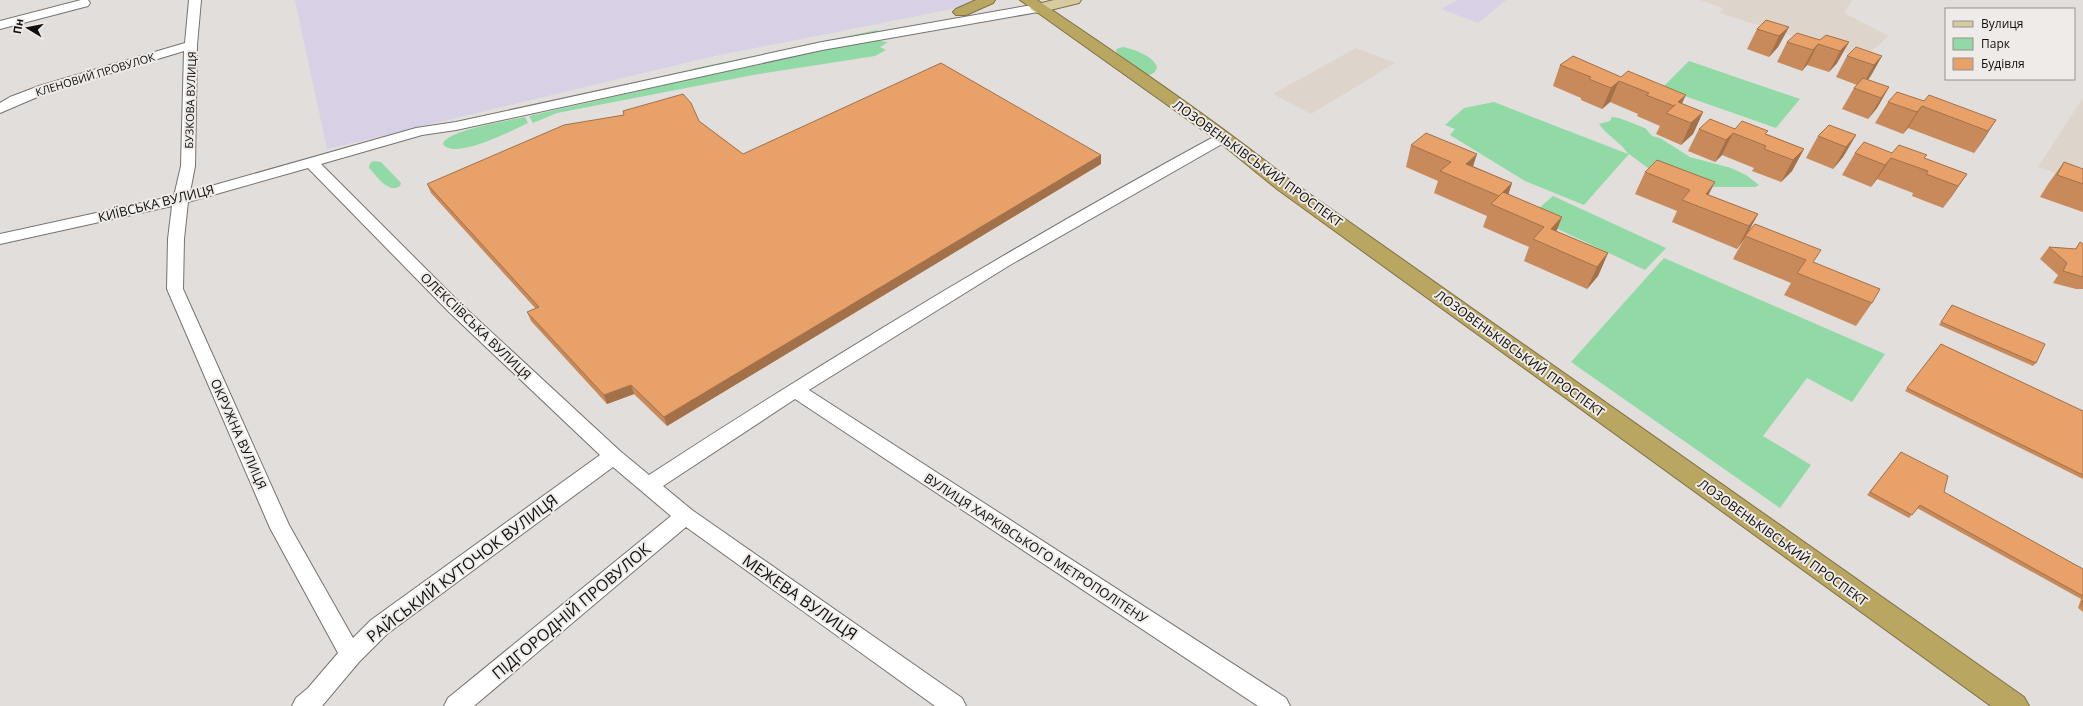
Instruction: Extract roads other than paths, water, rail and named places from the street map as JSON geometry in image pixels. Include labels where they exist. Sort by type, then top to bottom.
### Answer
[{"type":"highway","points":[[961,12],[988,0]]},
{"type":"highway","name":"ЛОЗОВЕНЬКІВСЬКИЙ ПРОСПЕКТ","points":[[1032,4],[1106,52],[1224,137],[1284,185],[2014,706]]},
{"type":"main road","points":[[1032,4],[1074,0]]},
{"type":"street","name":"БУЗКОВА ВУЛИЦЯ","points":[[180,199],[188,166],[191,45],[195,0]]},
{"type":"street","points":[[904,27],[1012,0]]},
{"type":"street","points":[[0,25],[84,3]]},
{"type":"street","points":[[904,27],[1032,4]]},
{"type":"street","name":"КИЇВСЬКА ВУЛИЦЯ","points":[[0,239],[180,199],[310,161],[436,128],[456,126],[904,27]]},
{"type":"street","name":"КЛЕНОВИЙ ПРОВУЛОК","points":[[0,108],[15,100],[44,89],[191,45]]},
{"type":"street","points":[[648,486],[794,390],[1115,196],[1224,137]]},
{"type":"street","name":"ОЛЕКСІЇВСЬКА ВУЛИЦЯ","points":[[310,161],[456,308],[613,456],[648,486]]},
{"type":"street","name":"ОКРУЖНА ВУЛИЦЯ","points":[[180,199],[176,239],[175,289],[280,528],[351,655]]},
{"type":"street","name":"ВУЛИЦЯ ХАРКІВСЬКОГО МЕТРОПОЛІТЕНУ","points":[[794,390],[1278,706]]},
{"type":"street","name":"РАЙСЬКИЙ КУТОЧОК ВУЛИЦЯ","points":[[304,706],[316,696],[351,655],[379,627],[613,456]]},
{"type":"street","name":"МЕЖЕВА ВУЛИЦЯ","points":[[648,486],[685,516],[954,706]]},
{"type":"street","name":"ПІДГОРОДНІЙ ПРОВУЛОК","points":[[456,706],[685,516]]}]
